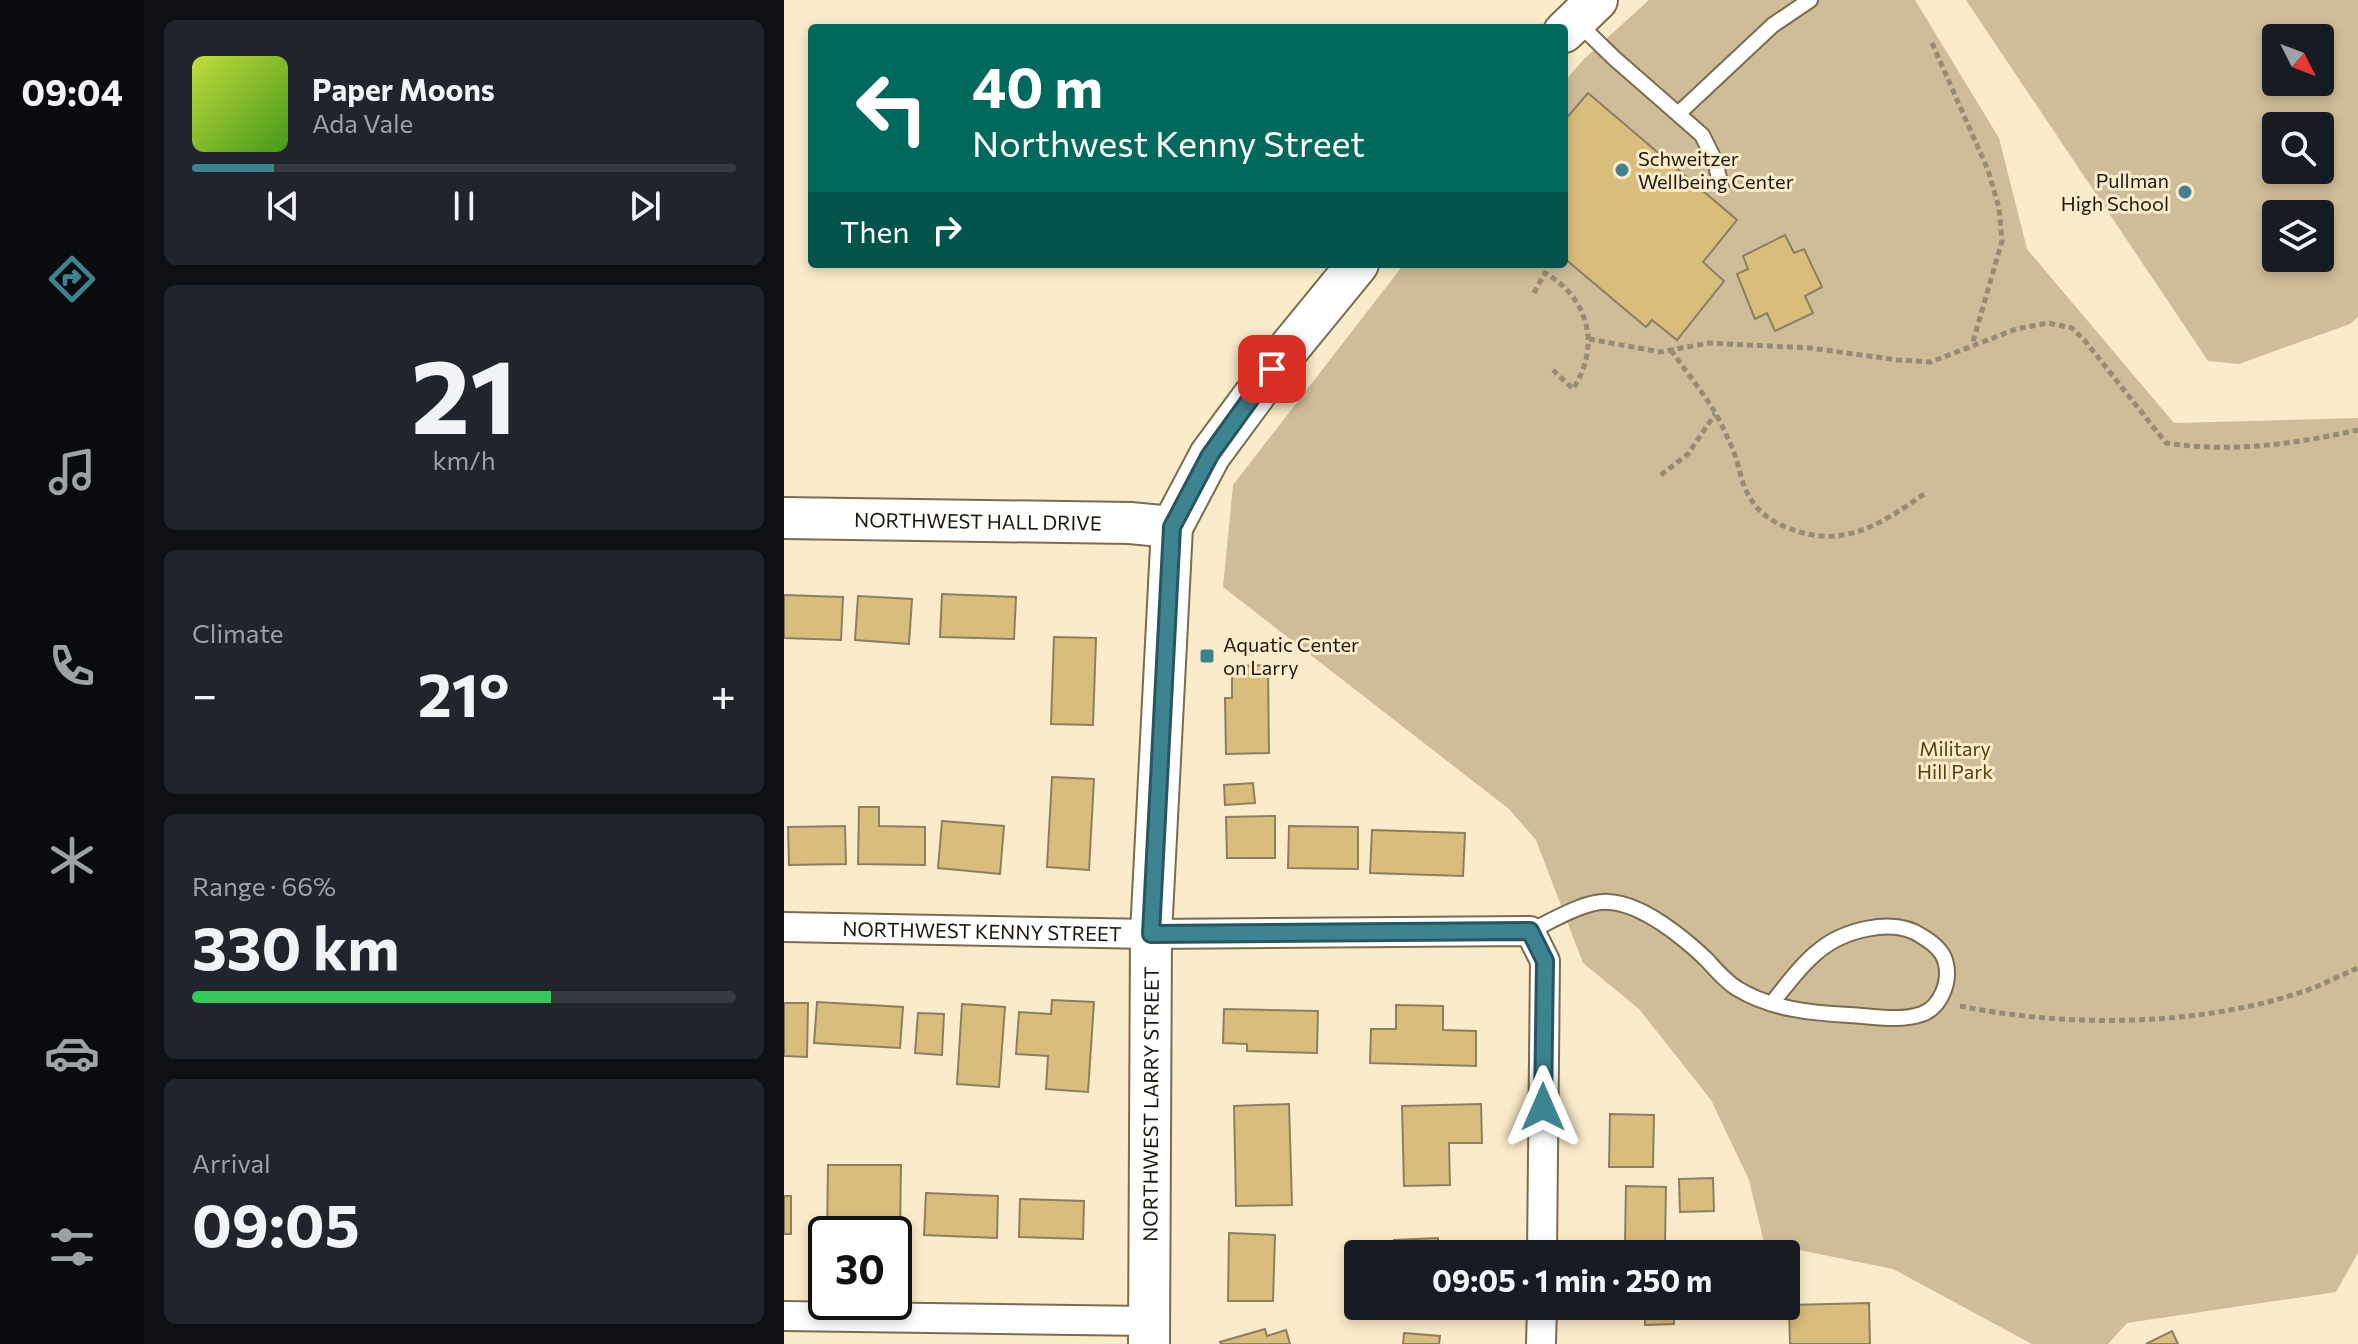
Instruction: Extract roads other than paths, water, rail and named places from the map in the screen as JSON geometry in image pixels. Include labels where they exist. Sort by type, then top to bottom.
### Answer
[{"type":"street","points":[[1172,527],[1219,442],[1286,352],[1355,268]]},
{"type":"street","name":"NORTHWEST HALL DRIVE","points":[[784,518],[1130,523],[1172,527]]},
{"type":"street","name":"NORTHWEST LARRY STREET","points":[[1149,1333],[1151,934],[1172,527]]},
{"type":"street","name":"NORTHWEST KENNY STREET","points":[[784,927],[1151,934],[1530,931]]},
{"type":"street","points":[[1530,931],[1545,961],[1542,1240]]},
{"type":"street","points":[[784,1316],[1149,1333]]},
{"type":"street","points":[[1541,1344],[1542,1320]]},
{"type":"lane","points":[[1679,113],[1773,25],[1810,0]]},
{"type":"lane","points":[[1579,17],[1614,58],[1702,135],[1715,161],[1721,186]]},
{"type":"lane","points":[[1530,931],[1578,908],[1609,901],[1651,915],[1701,954],[1735,988],[1772,1003],[1791,1009],[1907,1018],[1926,1012],[1939,999],[1948,981],[1946,960],[1934,944],[1915,931],[1892,926],[1864,930],[1838,938],[1818,950],[1772,1003]]},
{"type":"place","name":"Schweitzer Wellbeing Center","points":[[1622,170]]},
{"type":"place","name":"Pullman High School","points":[[2185,192]]},
{"type":"place","name":"Aquatic Center on Larry","points":[[1207,656]]},
{"type":"park label","name":"Military Hill Park","points":[[1955,760]]}]
